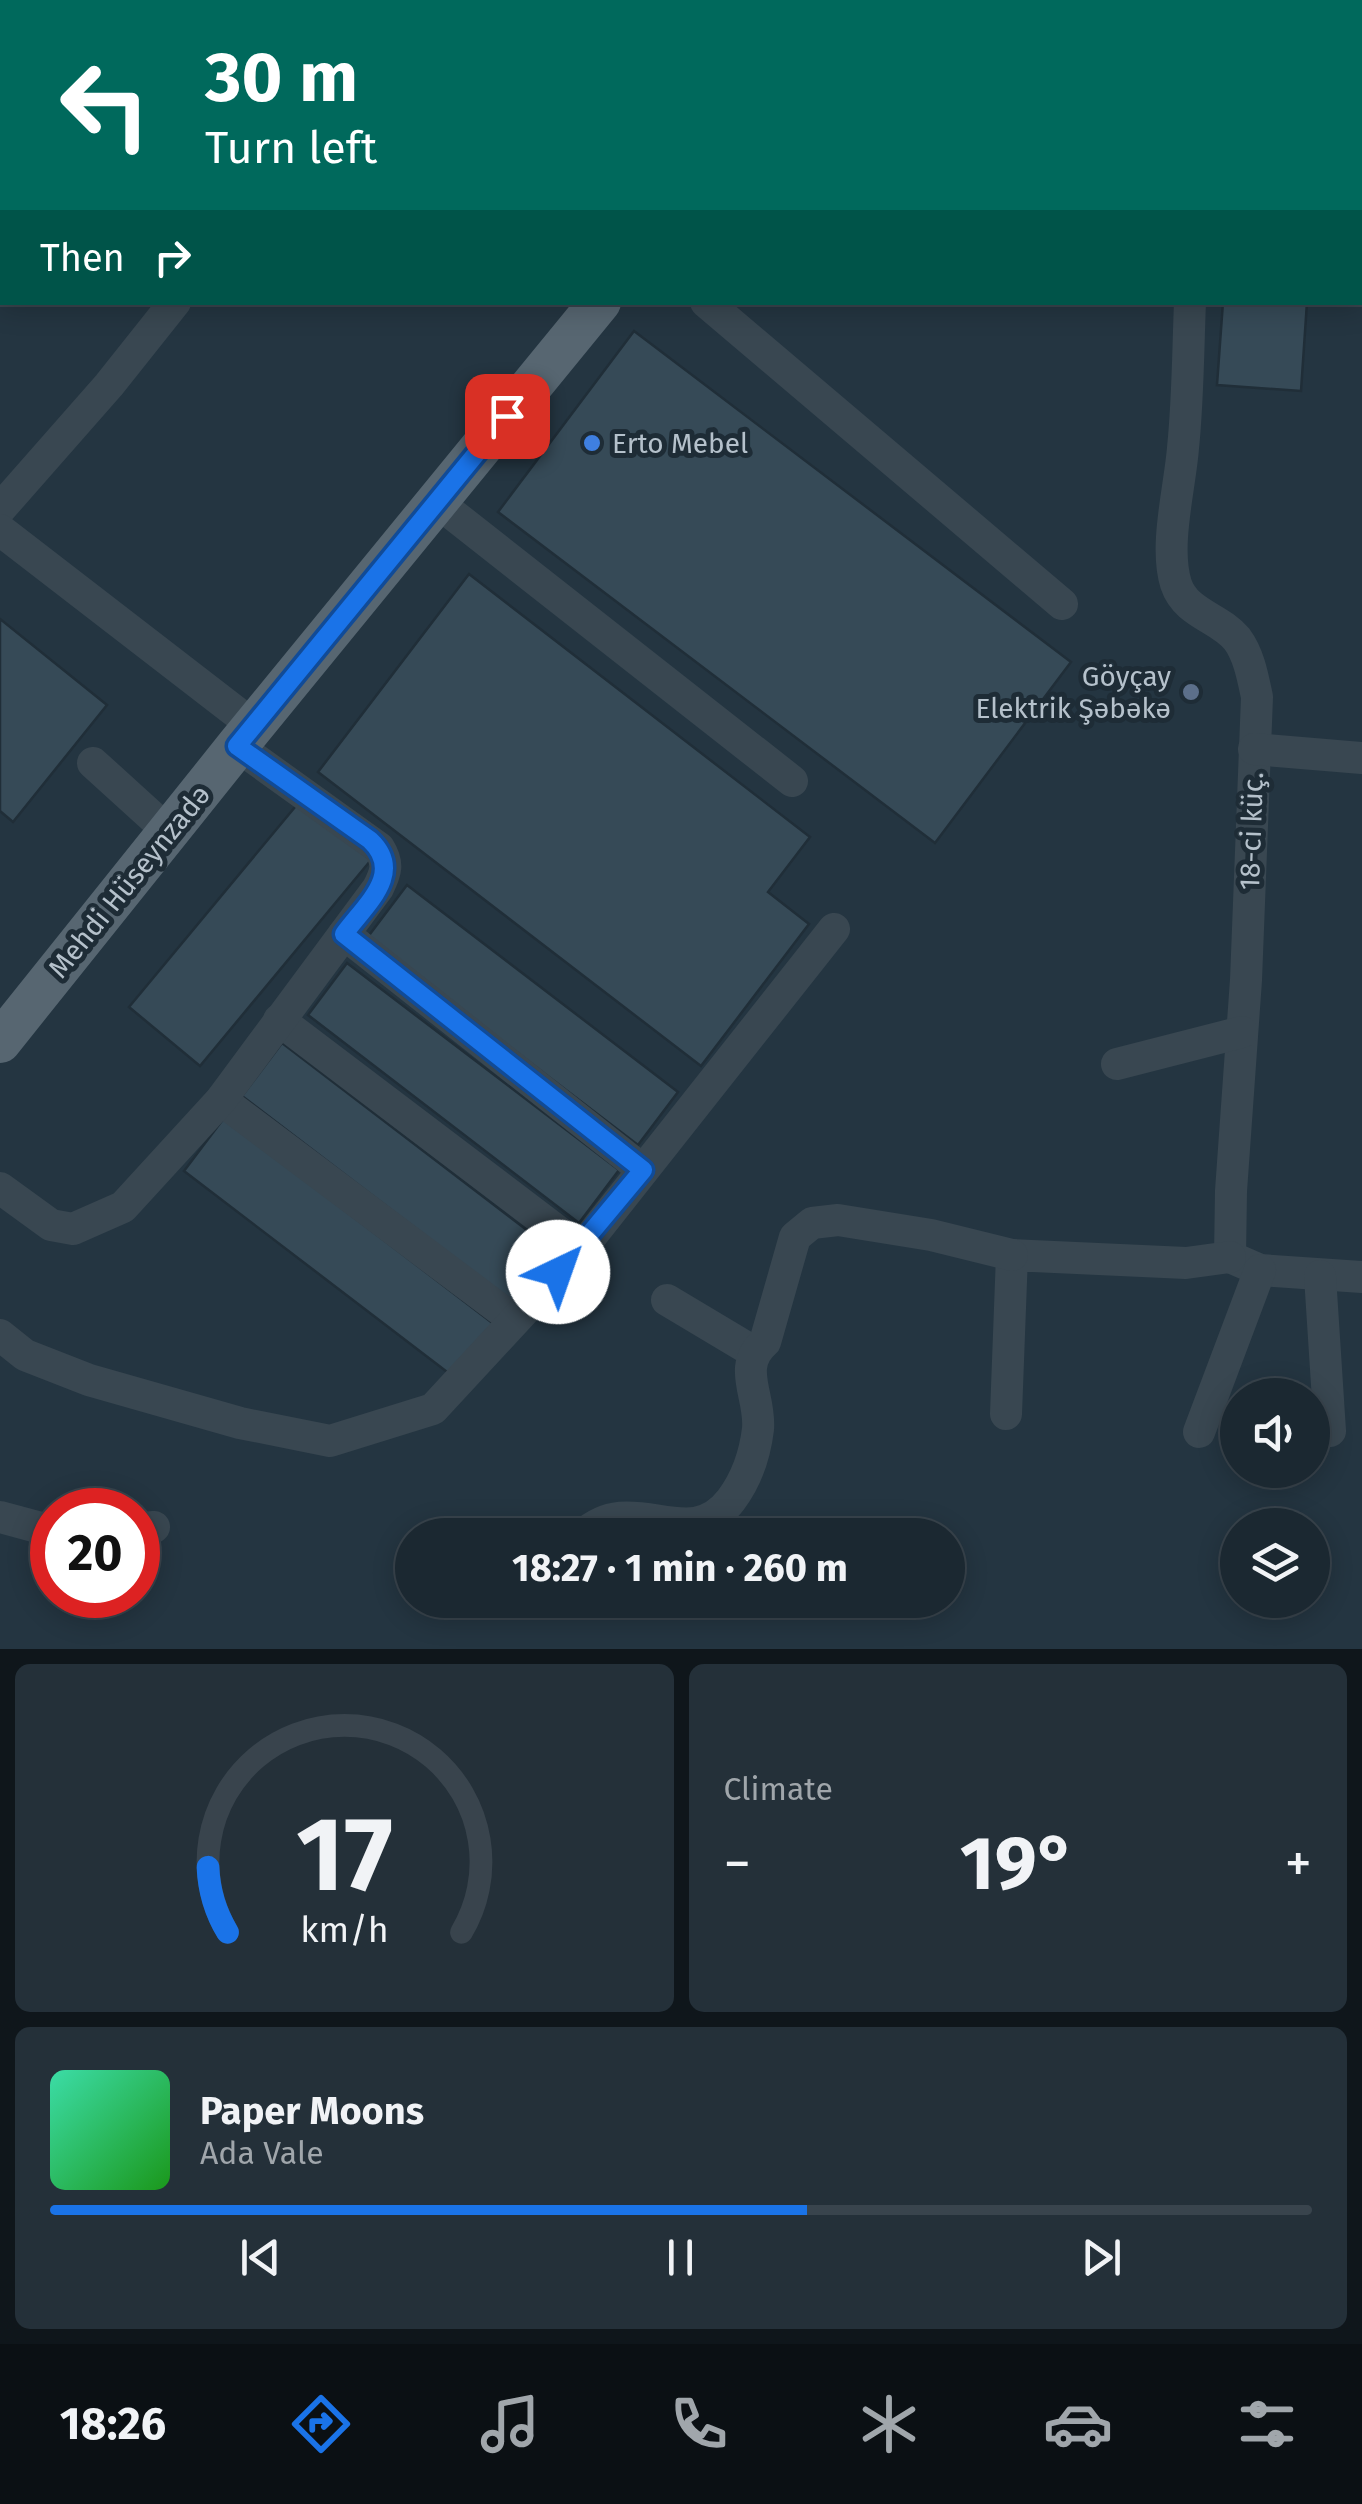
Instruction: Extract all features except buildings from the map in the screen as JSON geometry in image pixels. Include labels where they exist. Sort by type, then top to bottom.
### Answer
[{"type":"main road","name":"Mehdi Hüseynzadə","points":[[1,1038],[598,305]]},
{"type":"street","points":[[0,509],[109,385],[173,305]]},
{"type":"street","points":[[710,305],[1062,604]]},
{"type":"street","name":"18-ci küç.","points":[[1190,305],[1184,444],[1172,548],[1175,580],[1180,595],[1194,610],[1219,623],[1238,640],[1252,670],[1257,697],[1230,1257]]},
{"type":"street","points":[[437,502],[792,781]]},
{"type":"street","points":[[0,530],[370,840],[386,860],[387,871],[221,1100],[122,1207],[73,1229],[52,1225],[0,1188]]},
{"type":"street","points":[[1254,749],[1362,758]]},
{"type":"street","points":[[93,763],[169,832]]},
{"type":"street","points":[[0,1335],[24,1355],[89,1380],[240,1423],[330,1441],[433,1408],[580,1249],[834,929]]},
{"type":"street","points":[[344,934],[643,1170]]},
{"type":"street","points":[[279,1020],[580,1249]]},
{"type":"street","points":[[1117,1064],[1242,1032]]},
{"type":"street","points":[[221,1100],[513,1320]]},
{"type":"street","points":[[714,1518],[733,1498],[750,1468],[758,1426],[749,1366],[754,1352],[766,1342],[795,1238],[812,1224],[838,1220],[931,1235],[1012,1255],[1186,1263],[1230,1257],[1260,1270],[1362,1277]]},
{"type":"street","points":[[1006,1414],[1012,1255]]},
{"type":"street","points":[[1199,1432],[1260,1270]]},
{"type":"street","points":[[1320,1276],[1327,1378]]},
{"type":"street","points":[[667,1300],[754,1352]]},
{"type":"street","points":[[613,1518],[625,1515],[644,1518]]},
{"type":"street","points":[[0,1517],[30,1527]]},
{"type":"place","name":"Erto Mebel","points":[[592,443]]},
{"type":"place","name":"Göyçay Elektrik Şəbəkə","points":[[1191,692]]},
{"type":"route","points":[[507,416],[237,746],[370,840],[386,860],[387,871],[378,888],[344,934],[643,1170],[558,1272]]}]
